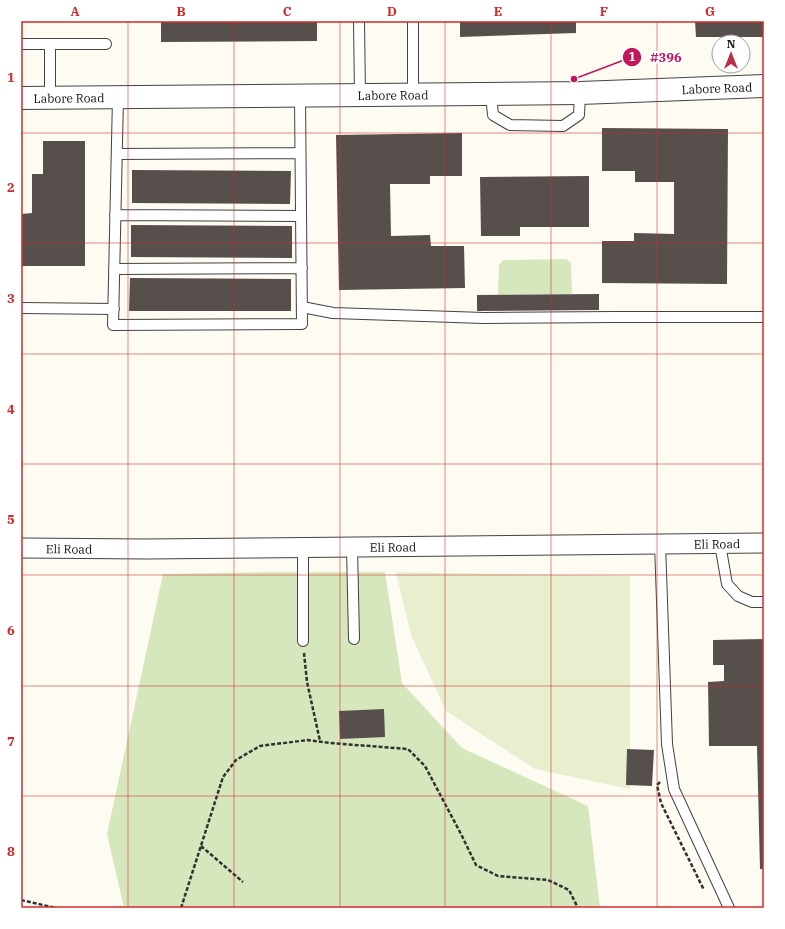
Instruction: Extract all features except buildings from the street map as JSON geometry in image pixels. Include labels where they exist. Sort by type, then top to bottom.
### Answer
[{"type":"street","name":"Labore Road","points":[[21,98],[580,93],[764,86]]},
{"type":"street","name":"Eli Road","points":[[21,548],[146,549],[764,543]]},
{"type":"lane","points":[[359,21],[360,95]]},
{"type":"lane","points":[[413,21],[413,94]]},
{"type":"lane","points":[[21,44],[106,44]]},
{"type":"lane","points":[[50,44],[50,98]]},
{"type":"lane","points":[[491,94],[493,115],[510,125],[563,126],[579,115],[580,93]]},
{"type":"lane","points":[[118,97],[113,325],[302,324],[300,96]]},
{"type":"lane","points":[[117,154],[300,153]]},
{"type":"lane","points":[[115,216],[301,216]]},
{"type":"lane","points":[[114,269],[302,268]]},
{"type":"lane","points":[[302,307],[333,313],[484,318],[764,317]]},
{"type":"lane","points":[[21,308],[114,309]]},
{"type":"lane","points":[[660,544],[667,744],[674,789],[729,908]]},
{"type":"lane","points":[[720,544],[727,584],[738,596],[752,602],[764,602]]},
{"type":"lane","points":[[302,547],[303,641]]},
{"type":"lane","points":[[352,547],[354,640]]},
{"type":"path","points":[[303,641],[307,682],[320,741]]},
{"type":"path","points":[[181,908],[223,776],[236,760],[260,746],[308,740],[408,749],[425,766],[476,865],[498,876],[548,880],[569,890],[578,908]]},
{"type":"path","points":[[201,846],[243,882]]},
{"type":"path","points":[[21,900],[56,908]]},
{"type":"green space","points":[[566,259],[571,263],[572,294],[498,295],[499,265],[503,260]]},
{"type":"green space","points":[[385,572],[402,683],[462,748],[588,806],[600,908],[124,908],[107,834],[163,574]]},
{"type":"green space","points":[[396,572],[630,576],[630,789],[535,769],[446,711],[411,635]]},
{"type":"place","name":"#396","points":[[574,79]]}]
